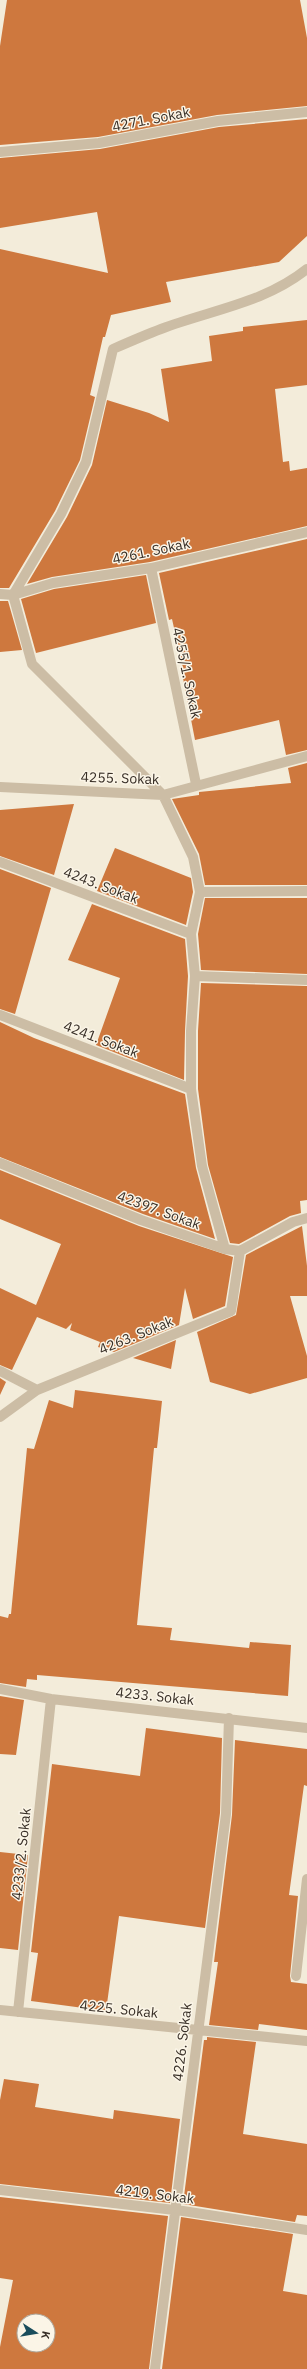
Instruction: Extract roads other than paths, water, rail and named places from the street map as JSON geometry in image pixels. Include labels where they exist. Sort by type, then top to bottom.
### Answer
[{"type":"street","name":"4271. Sokak","points":[[0,152],[100,143],[218,121],[307,112]]},
{"type":"street","points":[[225,1249],[202,1166],[191,1089],[191,1030],[195,976],[191,934],[200,892],[193,857],[163,795],[32,664],[13,595],[61,514],[86,462],[113,349],[161,329],[253,300],[293,280],[307,269]]},
{"type":"street","name":"4261. Sokak","points":[[0,594],[13,595],[53,583],[151,568],[307,532]]},
{"type":"street","name":"4255/1. Sokak","points":[[151,568],[196,784]]},
{"type":"street","name":"4255. Sokak","points":[[0,787],[163,795],[196,784],[307,756]]},
{"type":"street","name":"4243. Sokak","points":[[0,862],[191,934]]},
{"type":"street","points":[[200,892],[307,892]]},
{"type":"street","points":[[195,976],[307,980]]},
{"type":"street","name":"4241. Sokak","points":[[0,1015],[191,1089]]},
{"type":"street","name":"42397. Sokak","points":[[0,1163],[141,1220],[225,1249],[240,1251]]},
{"type":"street","points":[[240,1251],[293,1222],[307,1218]]},
{"type":"street","name":"4263. Sokak","points":[[0,1417],[37,1390],[231,1311],[240,1251]]},
{"type":"street","points":[[0,1371],[37,1390]]},
{"type":"street","name":"4233. Sokak","points":[[0,1690],[51,1699],[307,1728]]},
{"type":"street","name":"4233/2. Sokak","points":[[18,2012],[51,1699]]},
{"type":"street","name":"4226. Sokak","points":[[155,2369],[176,2210],[197,2031],[226,1814],[229,1718]]},
{"type":"street","points":[[296,1976],[307,1879]]},
{"type":"street","name":"4225. Sokak","points":[[0,2010],[307,2041]]},
{"type":"street","name":"4219. Sokak","points":[[0,2190],[176,2210],[307,2230]]}]
